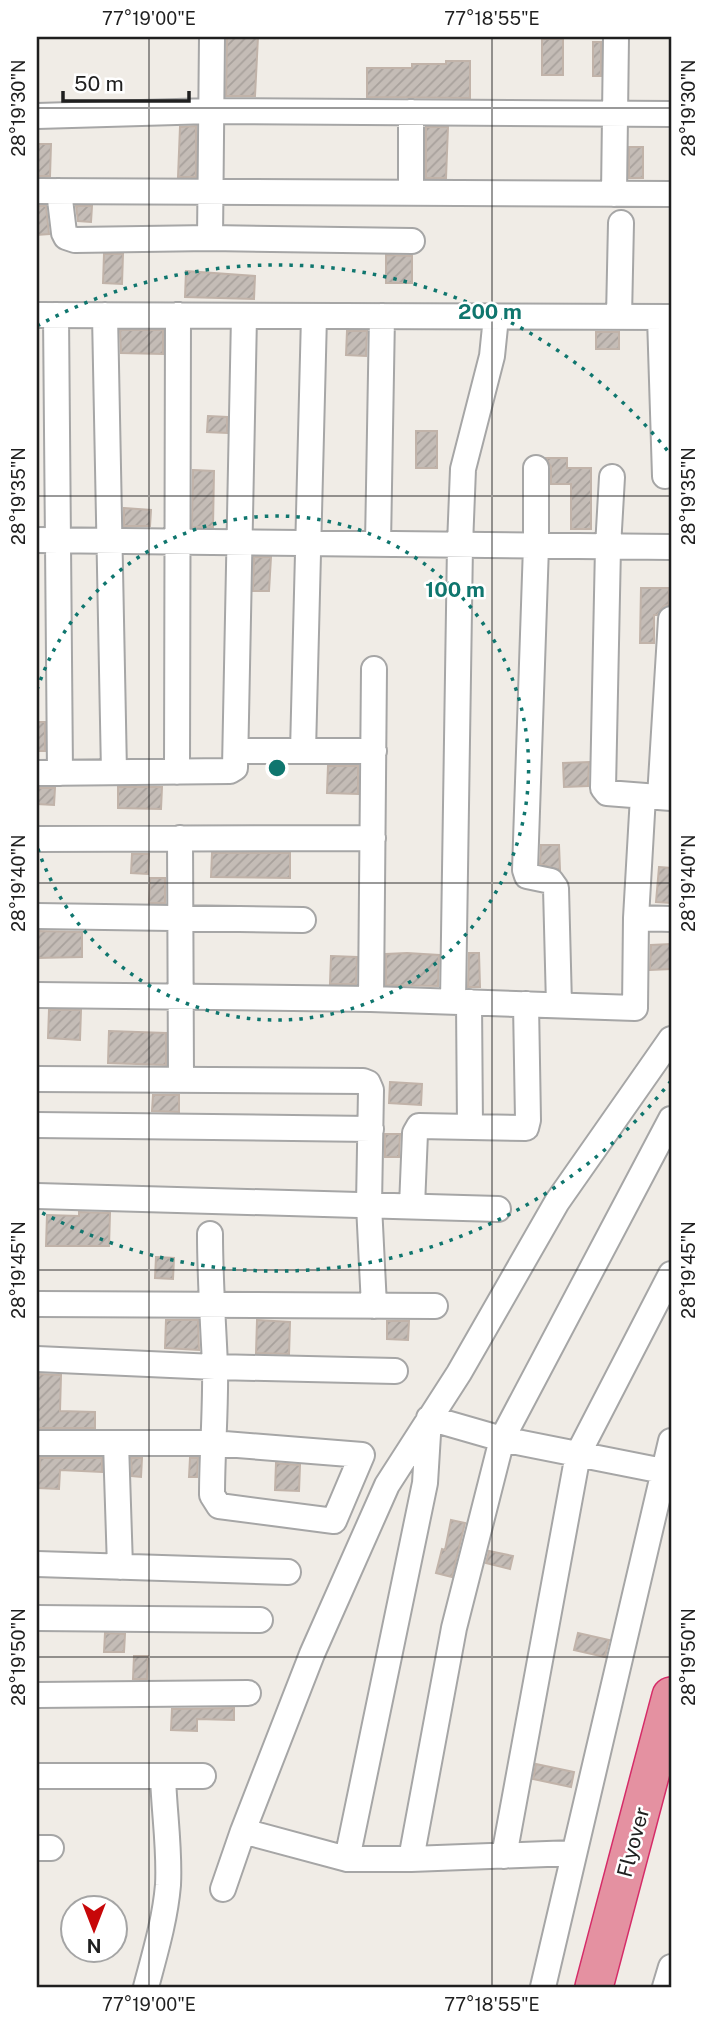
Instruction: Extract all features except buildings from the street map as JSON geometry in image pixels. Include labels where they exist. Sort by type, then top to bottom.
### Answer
[{"type":"highway","name":"Flyover","points":[[594,1987],[671,1696]]},
{"type":"highway","name":"Flyover","points":[[610,1987],[671,1746]]},
{"type":"street","points":[[210,238],[212,37]]},
{"type":"street","points":[[614,194],[616,37]]},
{"type":"street","points":[[37,116],[211,111],[671,114]]},
{"type":"street","points":[[411,112],[411,193]]},
{"type":"street","points":[[412,241],[69,239],[64,233],[48,191],[671,194]]},
{"type":"street","points":[[619,317],[621,223]]},
{"type":"street","points":[[244,316],[235,768],[230,771],[48,773],[47,315],[666,317],[665,475]]},
{"type":"street","points":[[105,315],[114,772]]},
{"type":"street","points":[[177,772],[178,316]]},
{"type":"street","points":[[303,751],[314,316]]},
{"type":"street","points":[[378,544],[382,316]]},
{"type":"street","points":[[470,1127],[461,1002],[460,545],[463,469],[492,356],[496,317]]},
{"type":"street","points":[[536,468],[536,546],[525,870],[527,876],[551,881],[556,888],[559,1005]]},
{"type":"street","points":[[612,477],[603,788],[607,793],[658,797]]},
{"type":"street","points":[[47,540],[671,547]]},
{"type":"street","points":[[37,995],[371,999],[635,1007],[636,918],[658,797],[671,619]]},
{"type":"street","points":[[371,999],[374,669]]},
{"type":"street","points":[[237,751],[374,751]]},
{"type":"street","points":[[180,838],[181,1079]]},
{"type":"street","points":[[37,839],[373,838]]},
{"type":"street","points":[[37,916],[303,920]]},
{"type":"street","points":[[636,918],[671,919]]},
{"type":"street","points":[[412,1206],[416,1129],[423,1125],[526,1128],[526,1004]]},
{"type":"street","points":[[223,1889],[312,1654],[382,1498],[459,1373],[557,1202],[671,1039]]},
{"type":"street","points":[[37,1079],[368,1083],[371,1090],[369,1205],[374,1306]]},
{"type":"street","points":[[411,1859],[454,1628],[502,1439],[671,1119]]},
{"type":"street","points":[[37,1125],[371,1129]]},
{"type":"street","points":[[37,1196],[498,1209]]},
{"type":"street","points":[[37,1443],[212,1443],[362,1455],[334,1521],[219,1506],[212,1496],[212,1443],[215,1367],[210,1304],[210,1234]]},
{"type":"street","points":[[504,1856],[578,1454],[671,1274]]},
{"type":"street","points":[[37,1304],[435,1306]]},
{"type":"street","points":[[37,1359],[395,1371]]},
{"type":"street","points":[[429,1418],[502,1439],[663,1471]]},
{"type":"street","points":[[347,1858],[425,1483],[429,1418]]},
{"type":"street","points":[[543,1987],[671,1441]]},
{"type":"street","points":[[116,1443],[120,1567]]},
{"type":"street","points":[[37,1564],[288,1572]]},
{"type":"street","points":[[37,1618],[260,1620]]},
{"type":"street","points":[[37,1695],[248,1693]]},
{"type":"street","points":[[37,1776],[203,1776]]},
{"type":"street","points":[[146,1987],[163,1922],[167,1888],[163,1776]]},
{"type":"street","points":[[243,1832],[347,1858],[411,1859],[573,1853]]},
{"type":"street","points":[[665,1987],[671,1967]]}]
